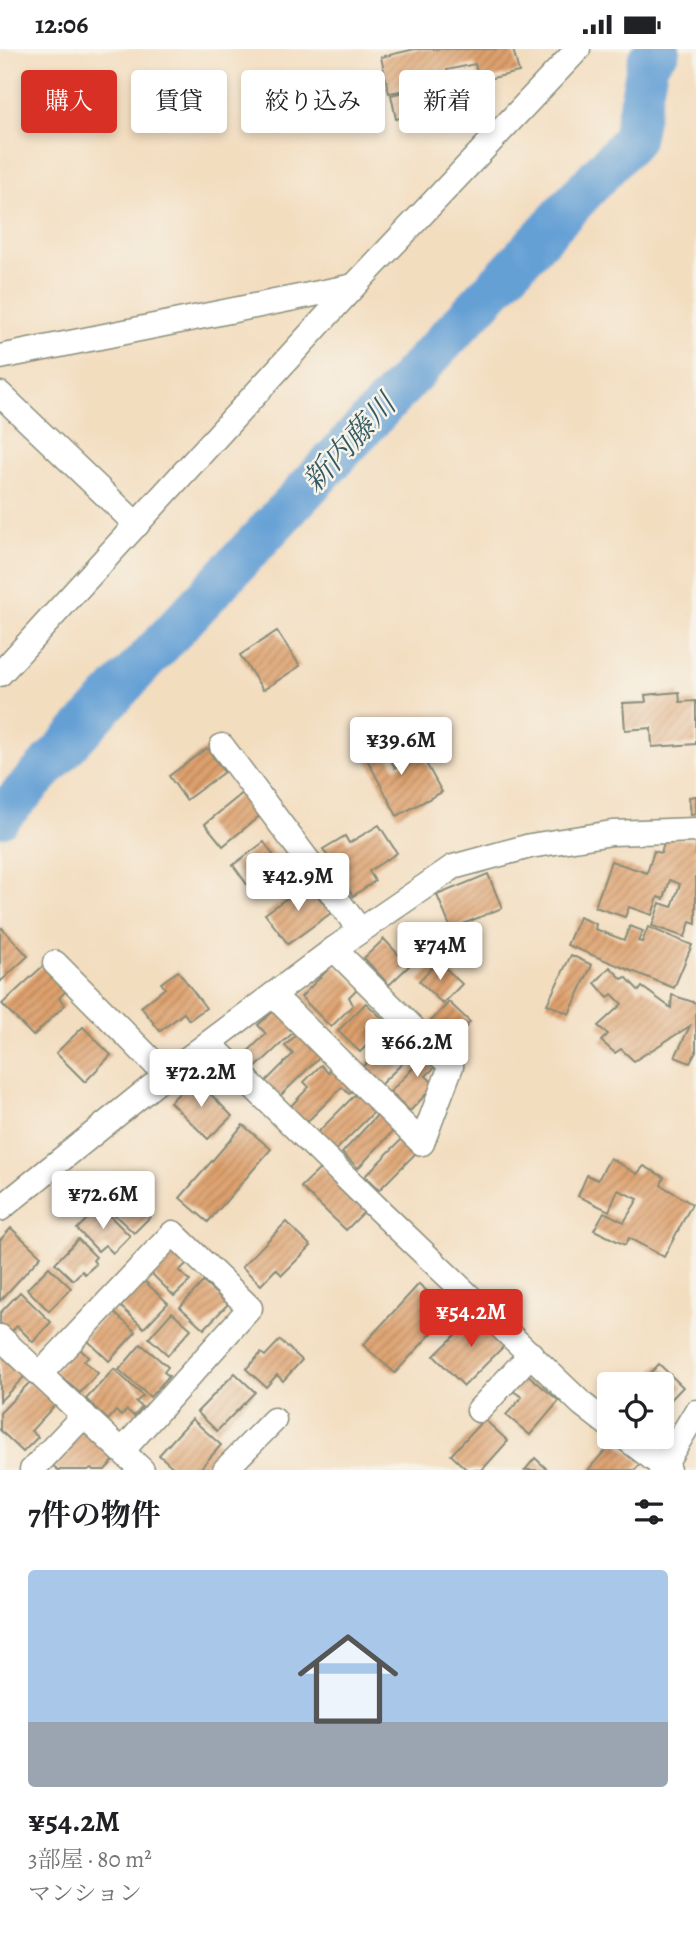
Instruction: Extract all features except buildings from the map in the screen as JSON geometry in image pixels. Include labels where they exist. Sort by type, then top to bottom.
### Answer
[{"type":"street","points":[[0,674],[355,286],[578,49]]},
{"type":"street","points":[[0,357],[355,286]]},
{"type":"street","points":[[0,394],[137,525]]},
{"type":"street","points":[[222,746],[360,930]]},
{"type":"street","points":[[0,1209],[166,1075],[360,930],[453,867],[530,846],[612,833],[696,830]]},
{"type":"street","points":[[272,995],[422,1143],[451,1066],[334,949]]},
{"type":"street","points":[[55,963],[166,1075]]},
{"type":"street","points":[[209,1043],[597,1416]]},
{"type":"street","points":[[40,1374],[173,1233],[250,1308],[122,1451]]},
{"type":"street","points":[[0,1337],[142,1470]]},
{"type":"street","points":[[479,1410],[531,1354]]},
{"type":"street","points":[[639,1449],[664,1469],[696,1412]]},
{"type":"street","points":[[32,1470],[84,1415]]},
{"type":"street","points":[[225,1470],[274,1420]]},
{"type":"waterway","name":"新内藤川","points":[[0,817],[633,139],[648,61],[659,49]]}]
